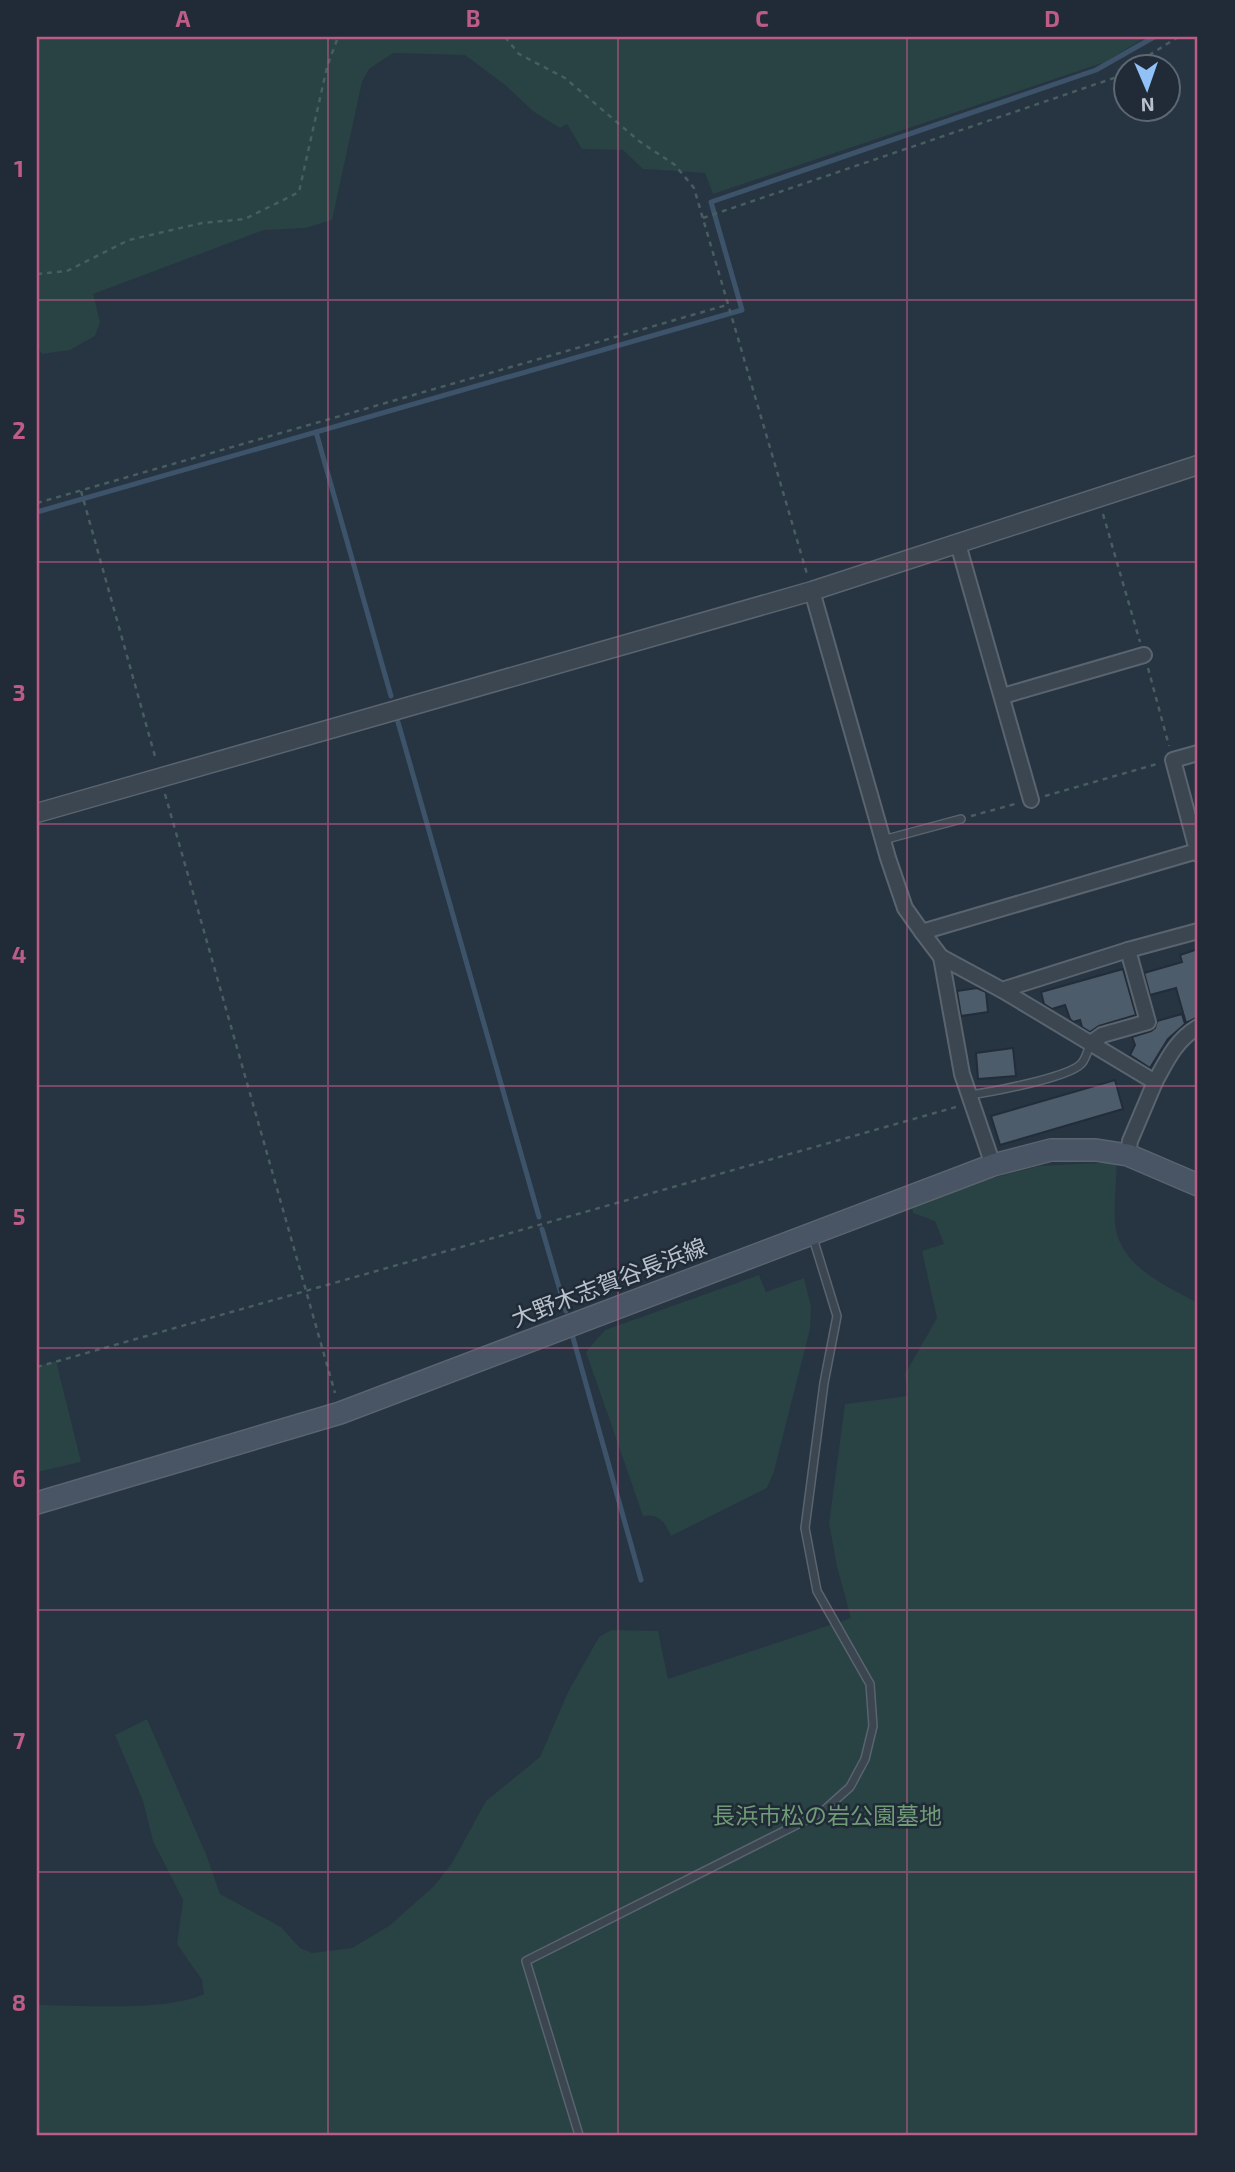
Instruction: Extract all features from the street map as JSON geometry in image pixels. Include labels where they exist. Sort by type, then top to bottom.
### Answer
[{"type":"main road","name":"大野木志賀谷長浜線","points":[[37,1503],[340,1413],[993,1165],[1051,1150],[1096,1150],[1128,1155],[1198,1185]]},
{"type":"street","points":[[37,813],[812,591],[1198,465]]},
{"type":"street","points":[[958,544],[1031,800]]},
{"type":"street","points":[[812,591],[905,908],[941,957],[1002,989],[1156,1082]]},
{"type":"street","points":[[1003,696],[1144,654]]},
{"type":"street","points":[[922,932],[1198,852],[1173,760],[1198,754]]},
{"type":"street","points":[[1002,989],[1198,931]]},
{"type":"street","points":[[1091,1043],[1102,1035],[1148,1022],[1128,950]]},
{"type":"street","points":[[941,957],[962,1074],[993,1165]]},
{"type":"street","points":[[1128,1155],[1130,1141],[1176,1044],[1198,1027]]},
{"type":"lane","points":[[883,840],[961,819]]},
{"type":"lane","points":[[971,1099],[1081,1064],[1091,1043]]},
{"type":"lane","points":[[579,2135],[526,1961],[822,1812],[849,1787],[865,1759],[873,1726],[870,1684],[817,1591],[805,1528],[824,1383],[837,1316],[811,1234]]},
{"type":"path","points":[[37,274],[67,271],[130,240],[202,223],[245,219],[299,192],[327,67],[338,37]]},
{"type":"path","points":[[505,37],[519,54],[565,78],[639,141],[675,164],[694,188],[812,591]]},
{"type":"path","points":[[1154,52],[1178,37]]},
{"type":"path","points":[[703,218],[1112,79]]},
{"type":"path","points":[[37,503],[727,305]]},
{"type":"path","points":[[81,491],[340,1413]]},
{"type":"path","points":[[961,819],[1173,760],[1098,498]]},
{"type":"path","points":[[37,1367],[307,1292],[971,1099]]},
{"type":"green space","points":[[37,37],[1146,37],[1121,52],[1112,52],[1112,58],[1105,62],[713,194],[705,173],[643,169],[623,150],[582,149],[567,124],[560,128],[534,112],[505,85],[465,55],[393,53],[369,69],[362,82],[332,220],[305,228],[264,230],[93,294],[100,322],[95,336],[70,350],[42,354],[37,347]]},
{"type":"green space","name":"長浜市松の岩公園墓地","points":[[1117,1162],[1115,1223],[1118,1238],[1125,1251],[1158,1281],[1198,1303],[1198,2135],[37,2135],[37,2005],[146,2005],[187,2000],[204,1994],[202,1980],[177,1944],[183,1900],[153,1841],[143,1801],[115,1735],[147,1719],[206,1854],[220,1894],[281,1927],[300,1948],[312,1953],[352,1948],[389,1926],[434,1886],[452,1863],[486,1801],[540,1757],[568,1692],[599,1637],[611,1630],[658,1631],[668,1679],[851,1618],[837,1567],[829,1523],[845,1404],[908,1396],[905,1374],[937,1318],[922,1251],[944,1244],[935,1221],[913,1213],[912,1207],[958,1187],[1039,1166]]},
{"type":"green space","points":[[759,1275],[766,1292],[804,1278],[811,1307],[810,1329],[774,1471],[767,1488],[671,1536],[658,1518],[643,1516],[586,1352],[605,1330]]},
{"type":"green space","points":[[56,1361],[81,1462],[37,1472],[37,1367]]},
{"type":"building","points":[[1198,949],[1198,1017],[1186,1023],[1176,988],[1150,995],[1144,973],[1182,962],[1180,955]]},
{"type":"building","points":[[1123,969],[1136,1015],[1099,1026],[1090,1032],[1082,1027],[1080,1020],[1073,1022],[1070,1019],[1065,1005],[1052,1009],[1044,1004],[1041,992]]},
{"type":"building","points":[[977,988],[986,992],[988,1012],[961,1016],[957,991]]},
{"type":"building","points":[[1182,1014],[1185,1024],[1168,1039],[1150,1068],[1130,1055],[1135,1045],[1132,1037],[1151,1031],[1157,1021]]},
{"type":"building","points":[[1013,1048],[1016,1076],[978,1079],[976,1053]]},
{"type":"building","points":[[1115,1080],[1123,1109],[1000,1145],[991,1116]]},
{"type":"waterway","points":[[37,512],[742,310],[711,202],[1096,70],[1154,37]]},
{"type":"waterway","points":[[316,432],[391,696]]},
{"type":"waterway","points":[[398,722],[539,1217]]},
{"type":"waterway","points":[[542,1229],[566,1311]]},
{"type":"waterway","points":[[572,1334],[641,1580]]}]
